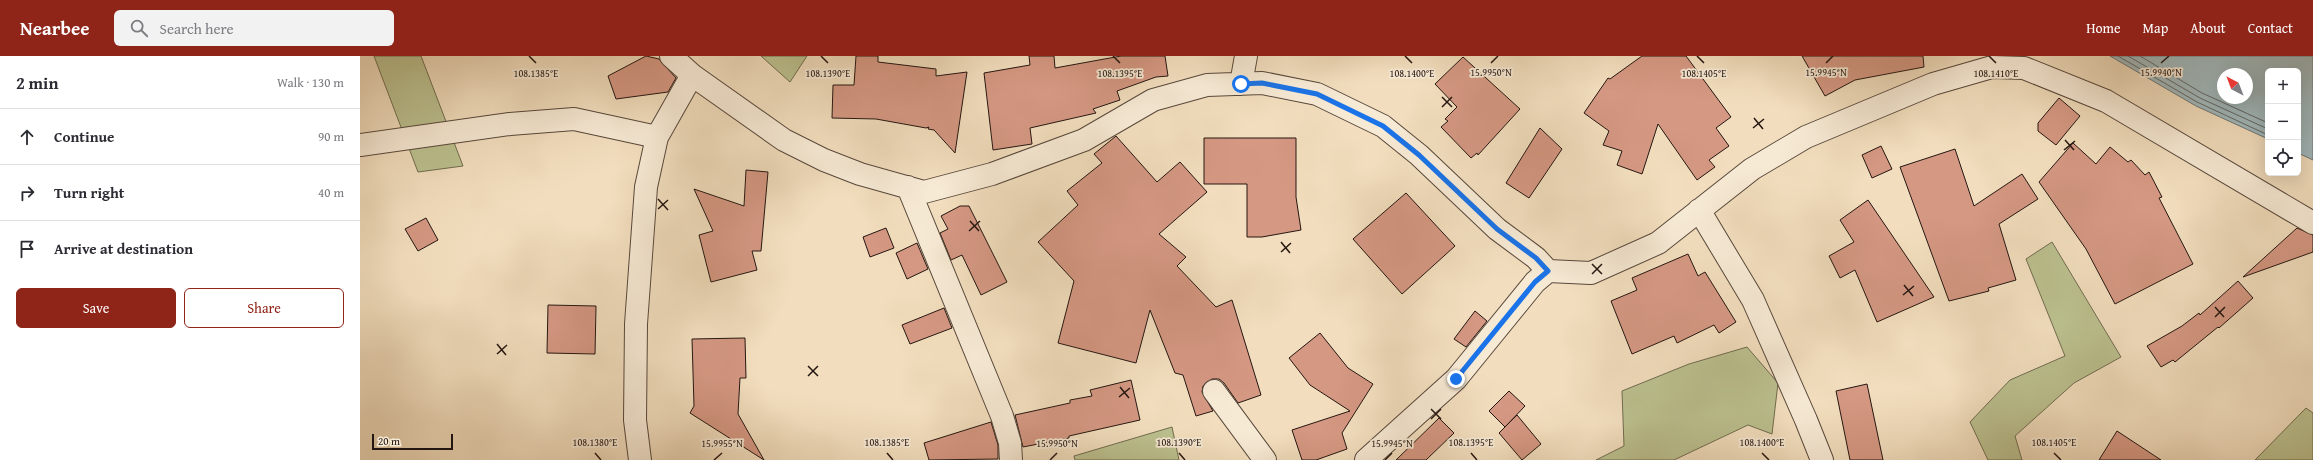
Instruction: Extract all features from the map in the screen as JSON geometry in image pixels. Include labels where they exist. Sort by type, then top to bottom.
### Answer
[{"type":"street","points":[[670,56],[692,75],[784,140],[824,160],[860,174],[924,192],[992,174],[1084,140],[1153,100],[1207,85],[1262,83],[1317,94],[1383,126],[1419,155],[1497,229],[1536,258],[1548,271]]},
{"type":"street","points":[[1241,84],[1246,56]]},
{"type":"street","points":[[1366,460],[1456,379],[1535,282],[1548,271],[1591,273],[1658,243],[1752,169],[1806,137],[1933,84],[1992,67],[2024,68],[2106,101],[2313,223]]},
{"type":"street","points":[[640,460],[635,420],[636,324],[646,187],[657,137],[692,75]]},
{"type":"street","points":[[360,144],[510,124],[574,119],[657,137]]},
{"type":"street","points":[[908,187],[1002,416],[1010,443],[1011,460]]},
{"type":"street","points":[[1699,210],[1753,300],[1822,460]]},
{"type":"street","points":[[1214,391],[1265,460]]},
{"type":"green space","points":[[374,56],[421,56],[463,166],[418,172]]},
{"type":"green space","points":[[761,56],[807,56],[790,82]]},
{"type":"green space","points":[[2052,242],[2121,357],[2074,383],[2015,436],[2022,460],[1988,460],[1970,422],[2010,380],[2065,356],[2026,259]]},
{"type":"green space","points":[[1747,347],[1778,383],[1772,434],[1748,425],[1674,460],[1596,460],[1624,446],[1622,391],[1689,364]]},
{"type":"green space","points":[[2306,408],[2313,413],[2313,460],[2255,460]]},
{"type":"green space","points":[[1172,427],[1179,460],[1075,460],[1074,456]]},
{"type":"water","points":[[2110,56],[2313,56],[2313,160],[2301,154],[2301,68],[2265,68],[2265,138],[2196,106]]},
{"type":"building","points":[[646,56],[659,59],[676,78],[668,92],[616,99],[608,76]]},
{"type":"building","points":[[856,56],[878,56],[878,62],[936,69],[936,76],[967,72],[955,153],[934,130],[928,129],[929,127],[926,128],[876,119],[832,118],[833,85],[854,85]]},
{"type":"building","points":[[1029,56],[1054,56],[1055,68],[1121,56],[1165,56],[1168,76],[1156,77],[1117,91],[1120,100],[1093,109],[1096,113],[1030,128],[1032,144],[993,150],[984,73],[1030,65]]},
{"type":"building","points":[[1642,56],[1686,56],[1731,117],[1716,128],[1729,146],[1709,160],[1715,167],[1697,180],[1658,124],[1642,174],[1617,165],[1622,151],[1603,145],[1609,131],[1584,113],[1608,78],[1610,79]]},
{"type":"building","points":[[1802,56],[1923,56],[1924,67],[1855,80],[1825,96]]},
{"type":"building","points":[[1463,57],[1520,109],[1478,155],[1477,153],[1471,158],[1441,127],[1448,121],[1445,119],[1457,107],[1435,84]]},
{"type":"building","points":[[2059,98],[2080,116],[2056,145],[2038,131],[2038,123]]},
{"type":"building","points":[[1540,128],[1562,149],[1529,198],[1506,183]]},
{"type":"building","points":[[1116,136],[1157,182],[1180,162],[1207,192],[1159,234],[1186,257],[1177,266],[1216,307],[1232,300],[1261,395],[1238,403],[1224,383],[1219,379],[1212,379],[1203,386],[1202,392],[1213,411],[1196,416],[1183,375],[1175,373],[1150,310],[1136,363],[1058,343],[1074,281],[1038,242],[1078,205],[1067,191],[1102,163],[1094,154]]},
{"type":"building","points":[[1204,138],[1296,138],[1296,197],[1301,230],[1262,237],[1247,237],[1247,184],[1204,184]]},
{"type":"building","points":[[2073,143],[2096,164],[2110,147],[2128,162],[2131,160],[2145,175],[2149,172],[2162,197],[2159,198],[2193,264],[2115,304],[2086,249],[2039,182]]},
{"type":"building","points":[[1881,146],[1892,169],[1872,178],[1862,155]]},
{"type":"building","points":[[1955,149],[1974,206],[2022,174],[2038,199],[1999,224],[2016,280],[1988,288],[1989,291],[1949,301],[1900,167]]},
{"type":"building","points":[[746,170],[768,172],[761,251],[752,251],[757,270],[711,282],[699,235],[713,231],[694,189],[744,206]]},
{"type":"building","points":[[1406,193],[1455,246],[1402,294],[1353,239]]},
{"type":"building","points":[[1868,200],[1934,297],[1877,322],[1855,270],[1840,278],[1829,256],[1854,242],[1840,220]]},
{"type":"building","points":[[960,206],[969,206],[1007,282],[981,295],[962,255],[951,260],[940,233],[948,229],[941,216]]},
{"type":"building","points":[[426,218],[438,240],[418,251],[405,229]]},
{"type":"building","points":[[886,228],[894,248],[870,257],[863,237]]},
{"type":"building","points":[[2297,228],[2313,235],[2313,252],[2243,277]]},
{"type":"building","points":[[917,243],[928,269],[907,279],[896,253]]},
{"type":"building","points":[[1688,254],[1698,276],[1705,272],[1736,322],[1719,333],[1714,325],[1677,343],[1674,336],[1632,354],[1611,301],[1637,290],[1632,278]]},
{"type":"building","points":[[2238,281],[2253,298],[2219,328],[2218,327],[2175,362],[2173,360],[2161,367],[2147,346],[2182,326],[2199,313],[2200,315]]},
{"type":"building","points":[[548,305],[596,306],[595,354],[547,353]]},
{"type":"building","points":[[944,308],[952,328],[910,344],[902,325]]},
{"type":"building","points":[[1475,311],[1487,321],[1466,347],[1454,339]]},
{"type":"building","points":[[1320,333],[1348,368],[1373,384],[1342,433],[1347,449],[1316,460],[1302,460],[1292,430],[1350,411],[1310,385],[1289,358]]},
{"type":"building","points":[[745,338],[746,378],[740,378],[738,414],[764,460],[690,413],[694,406],[692,339]]},
{"type":"building","points":[[1131,380],[1140,420],[1069,436],[1069,438],[1023,447],[1015,415],[1070,403],[1070,400],[1092,396],[1090,390]]},
{"type":"building","points":[[1867,384],[1883,460],[1850,460],[1836,391]]},
{"type":"building","points":[[1509,391],[1525,406],[1505,427],[1489,411]]},
{"type":"building","points":[[1517,415],[1541,444],[1522,460],[1499,433]]},
{"type":"building","points":[[1439,418],[1454,433],[1426,460],[1396,460]]},
{"type":"building","points":[[991,422],[998,445],[998,459],[929,460],[924,443]]},
{"type":"building","points":[[2117,431],[2161,460],[2099,460]]},
{"type":"route","points":[[1241,84],[1262,83],[1317,94],[1383,126],[1419,155],[1497,229],[1536,258],[1548,271],[1535,282],[1456,379]]}]
